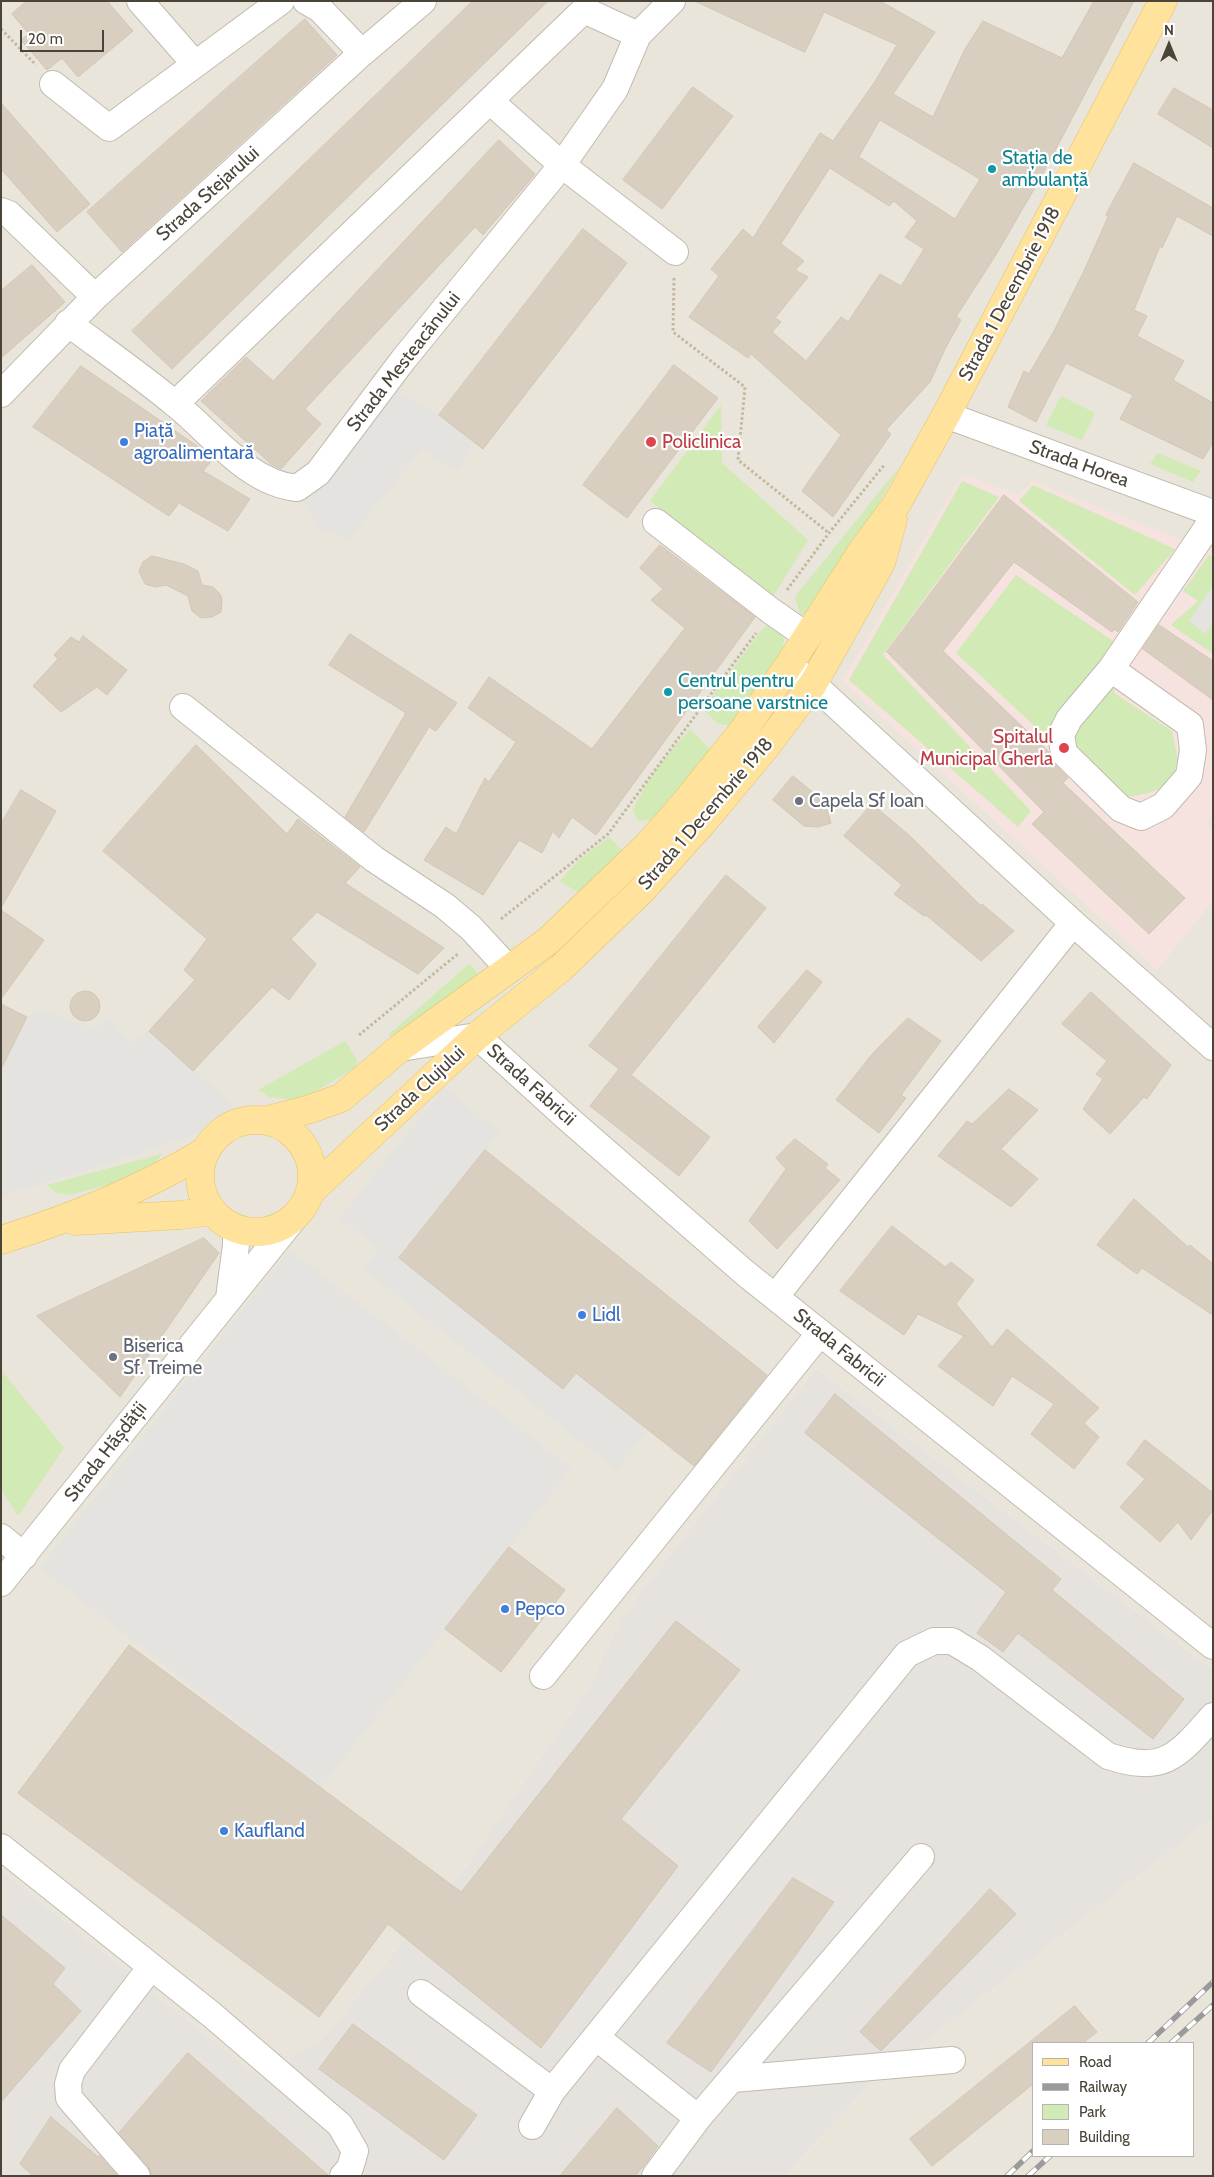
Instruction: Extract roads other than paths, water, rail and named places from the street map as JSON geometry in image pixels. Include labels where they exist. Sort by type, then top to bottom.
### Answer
[{"type":"main road","name":"Strada 1 Decembrie 1918","points":[[508,968],[548,941],[648,845],[742,732],[789,665],[862,551],[896,505],[946,415],[1163,1]]},
{"type":"main road","name":"Strada 1 Decembrie 1918","points":[[534,990],[561,968],[642,890],[764,750],[813,684],[881,563],[896,505]]},
{"type":"main road","name":"Strada Clujului","points":[[268,1120],[283,1126],[295,1135],[305,1147],[311,1162],[310,1192],[304,1206],[294,1218],[281,1226],[266,1232],[250,1232],[236,1229],[222,1221],[211,1210],[203,1197],[199,1182],[199,1167],[204,1152],[212,1139],[224,1128],[245,1120],[268,1120],[310,1109],[341,1098],[400,1048],[508,968]]},
{"type":"main road","name":"Strada Clujului","points":[[310,1192],[478,1036],[534,990]]},
{"type":"main road","name":"Strada Clujului","points":[[1,1240],[59,1221],[166,1175],[204,1152]]},
{"type":"main road","name":"Strada Clujului","points":[[59,1221],[181,1215],[211,1210]]},
{"type":"street","points":[[140,1],[195,64]]},
{"type":"street","points":[[53,84],[109,128],[281,1]]},
{"type":"street","points":[[306,1],[320,9],[362,53]]},
{"type":"street","name":"Strada Stejarului","points":[[1,394],[95,297],[362,53],[422,1]]},
{"type":"street","name":"Strada Mesteacănului","points":[[68,323],[175,404],[233,455],[258,474],[280,486],[297,488],[318,473],[403,360],[562,165],[615,89],[638,35],[672,1]]},
{"type":"street","points":[[175,404],[584,10],[638,35]]},
{"type":"street","points":[[490,101],[562,165],[675,252]]},
{"type":"street","points":[[1,210],[9,214],[95,297]]},
{"type":"street","name":"Strada Horea","points":[[946,415],[1213,513]]},
{"type":"street","points":[[1111,669],[1190,725],[1193,750],[1189,776],[1163,806],[1141,817],[1121,809],[1064,753],[1061,734],[1069,719],[1111,669],[1213,519]]},
{"type":"street","points":[[656,522],[771,612],[808,636]]},
{"type":"street","points":[[789,665],[813,684],[1073,923],[1213,1047]]},
{"type":"street","points":[[183,707],[374,860],[445,906],[479,937],[508,968]]},
{"type":"street","points":[[775,1297],[1073,923]]},
{"type":"street","points":[[400,1048],[478,1036]]},
{"type":"street","name":"Strada Fabricii","points":[[478,1036],[565,1116],[745,1274],[1213,1646]]},
{"type":"street","name":"Strada Hășdății","points":[[1,1583],[294,1218]]},
{"type":"street","points":[[229,1299],[236,1246],[236,1229]]},
{"type":"street","points":[[542,1676],[820,1333]]},
{"type":"street","points":[[1,1537],[24,1556]]},
{"type":"street","points":[[532,2126],[552,2091],[907,1654],[934,1641],[952,1641],[980,1658],[1108,1756],[1131,1764],[1156,1764],[1184,1748],[1213,1716]]},
{"type":"street","points":[[1,1847],[212,2015],[340,2125],[355,2151],[350,2168],[342,2176]]},
{"type":"street","points":[[655,2176],[698,2118],[733,2080],[921,1857]]},
{"type":"street","points":[[137,2176],[69,2098],[68,2084],[72,2070],[151,1967]]},
{"type":"street","points":[[421,1993],[552,2091]]},
{"type":"street","points":[[596,2037],[698,2118]]},
{"type":"street","points":[[733,2080],[952,2060]]},
{"type":"railway","points":[[1149,2042],[1213,1982]]},
{"type":"railway","points":[[1172,2042],[1213,2005]]},
{"type":"railway","points":[[1007,2176],[1032,2152]]},
{"type":"railway","points":[[1028,2176],[1049,2157]]},
{"type":"place","name":"Stația de ambulanță","points":[[992,169]]},
{"type":"place","name":"Piață agroalimentară","points":[[124,442]]},
{"type":"place","name":"Policlinica","points":[[651,442]]},
{"type":"place","name":"Centrul pentru persoane varstnice","points":[[668,692]]},
{"type":"place","name":"Spitalul Municipal Gherla","points":[[1064,748]]},
{"type":"place","name":"Capela Sf Ioan","points":[[799,801]]},
{"type":"place","name":"Lidl","points":[[582,1315]]},
{"type":"place","name":"Biserica Sf. Treime","points":[[113,1357]]},
{"type":"place","name":"Pepco","points":[[505,1609]]},
{"type":"place","name":"Kaufland","points":[[224,1831]]}]
